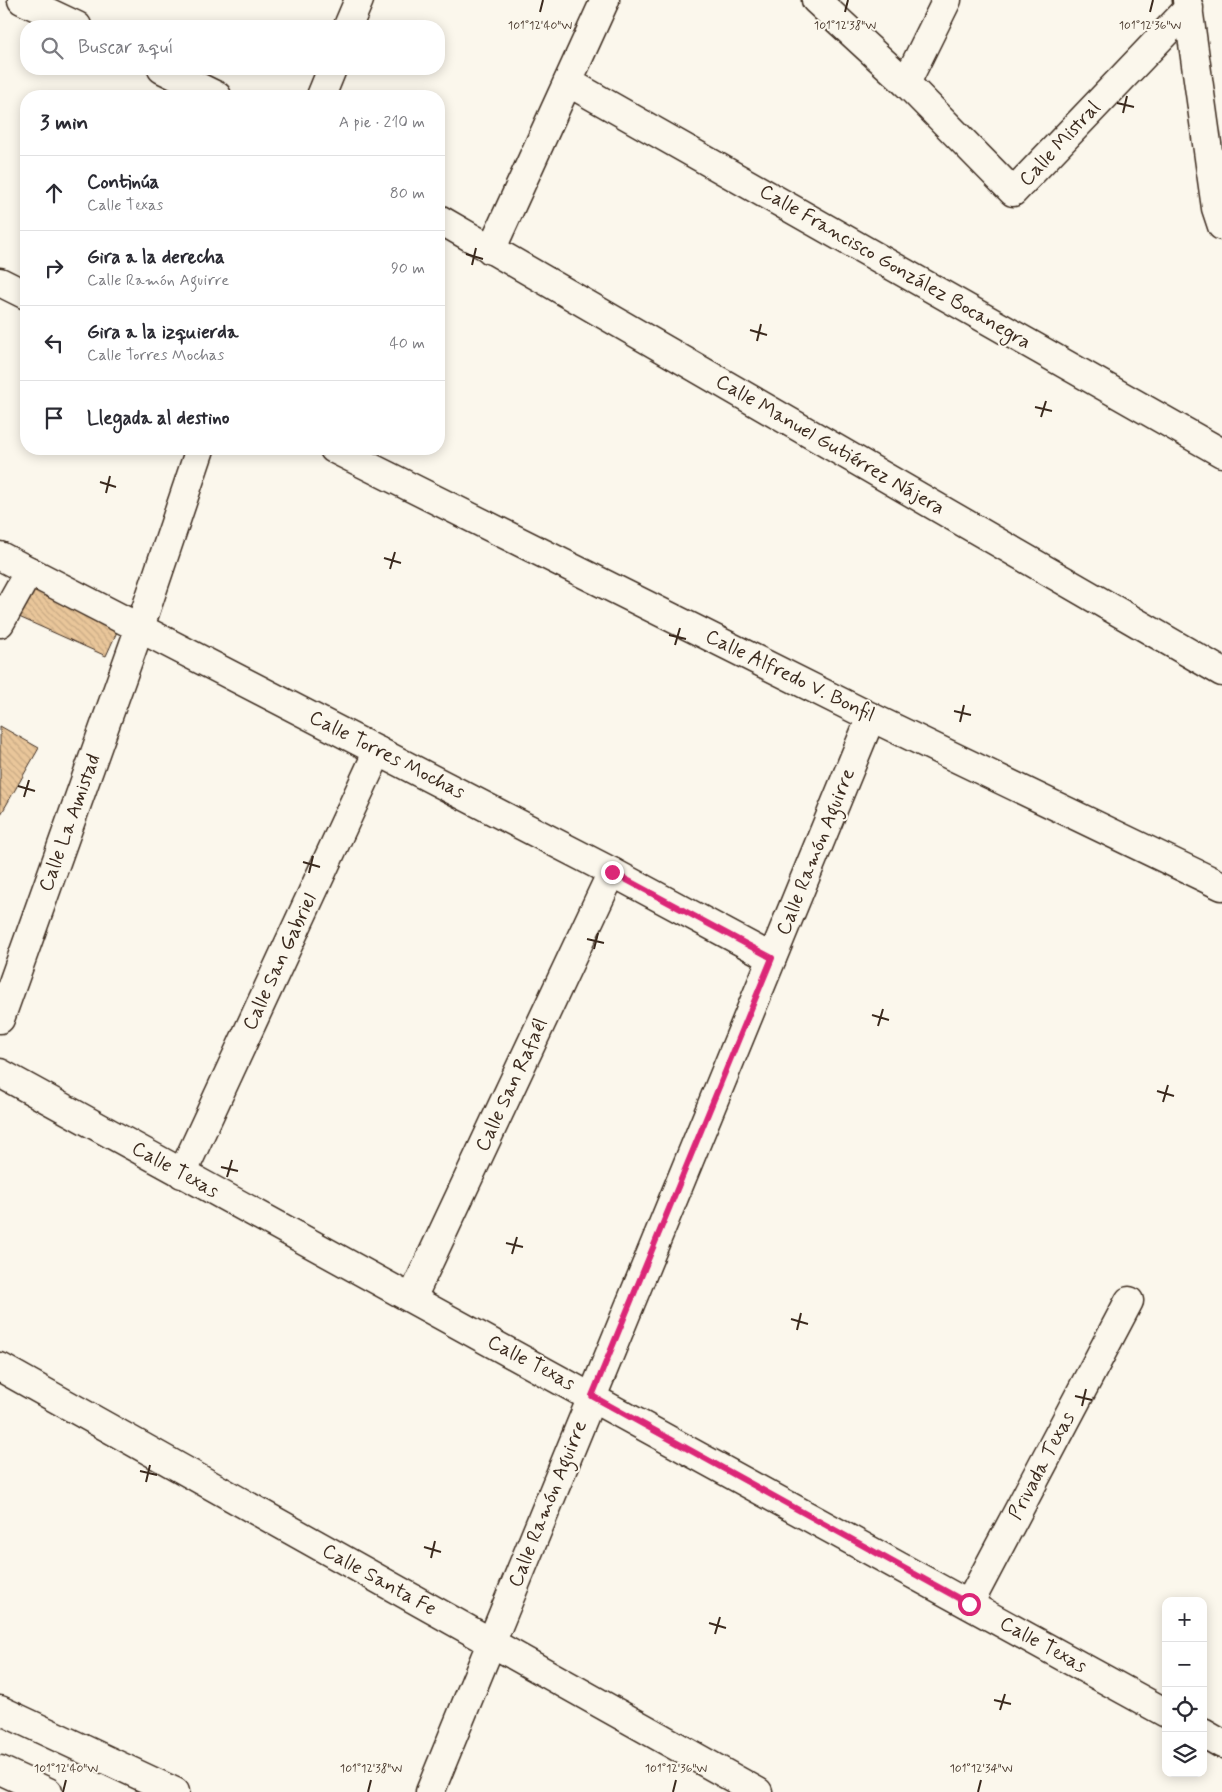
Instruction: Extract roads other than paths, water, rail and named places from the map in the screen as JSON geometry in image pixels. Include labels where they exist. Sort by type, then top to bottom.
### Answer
[{"type":"street","points":[[350,20],[358,0]]},
{"type":"street","points":[[491,250],[606,0]]},
{"type":"street","points":[[816,0],[906,83],[947,0]]},
{"type":"street","points":[[38,3],[67,20]]},
{"type":"street","points":[[1188,4],[1216,208],[1222,226]]},
{"type":"street","name":"Calle Mistral","points":[[906,83],[1013,192],[1188,4]]},
{"type":"street","points":[[174,75],[205,90]]},
{"type":"street","points":[[323,90],[330,75]]},
{"type":"street","name":"Calle Francisco González Bocanegra","points":[[568,82],[1222,453]]},
{"type":"street","name":"Calle Manuel Gutiérrez Nájera","points":[[445,223],[1222,672]]},
{"type":"street","points":[[0,282],[20,292]]},
{"type":"street","name":"Calle La Amistad","points":[[0,1018],[140,627],[198,455]]},
{"type":"street","name":"Calle Alfredo V. Bonfil","points":[[346,455],[871,716],[1222,886]]},
{"type":"street","name":"Calle Torres Mochas","points":[[0,556],[612,872],[772,958]]},
{"type":"street","points":[[0,624],[29,571]]},
{"type":"street","name":"Calle Ramón Aguirre","points":[[430,1792],[871,716]]},
{"type":"street","name":"Calle San Gabriel","points":[[182,1174],[378,751]]},
{"type":"street","name":"Calle San Rafaél","points":[[412,1298],[612,872]]},
{"type":"street","name":"Calle Texas","points":[[0,1073],[592,1396],[1162,1711]]},
{"type":"street","name":"Privada Texas","points":[[969,1604],[1129,1301]]},
{"type":"street","name":"Calle Santa Fe","points":[[0,1367],[758,1792]]},
{"type":"street","points":[[0,1710],[175,1792]]},
{"type":"street","points":[[1207,1735],[1222,1744]]},
{"type":"street","points":[[0,1770],[48,1792]]}]
